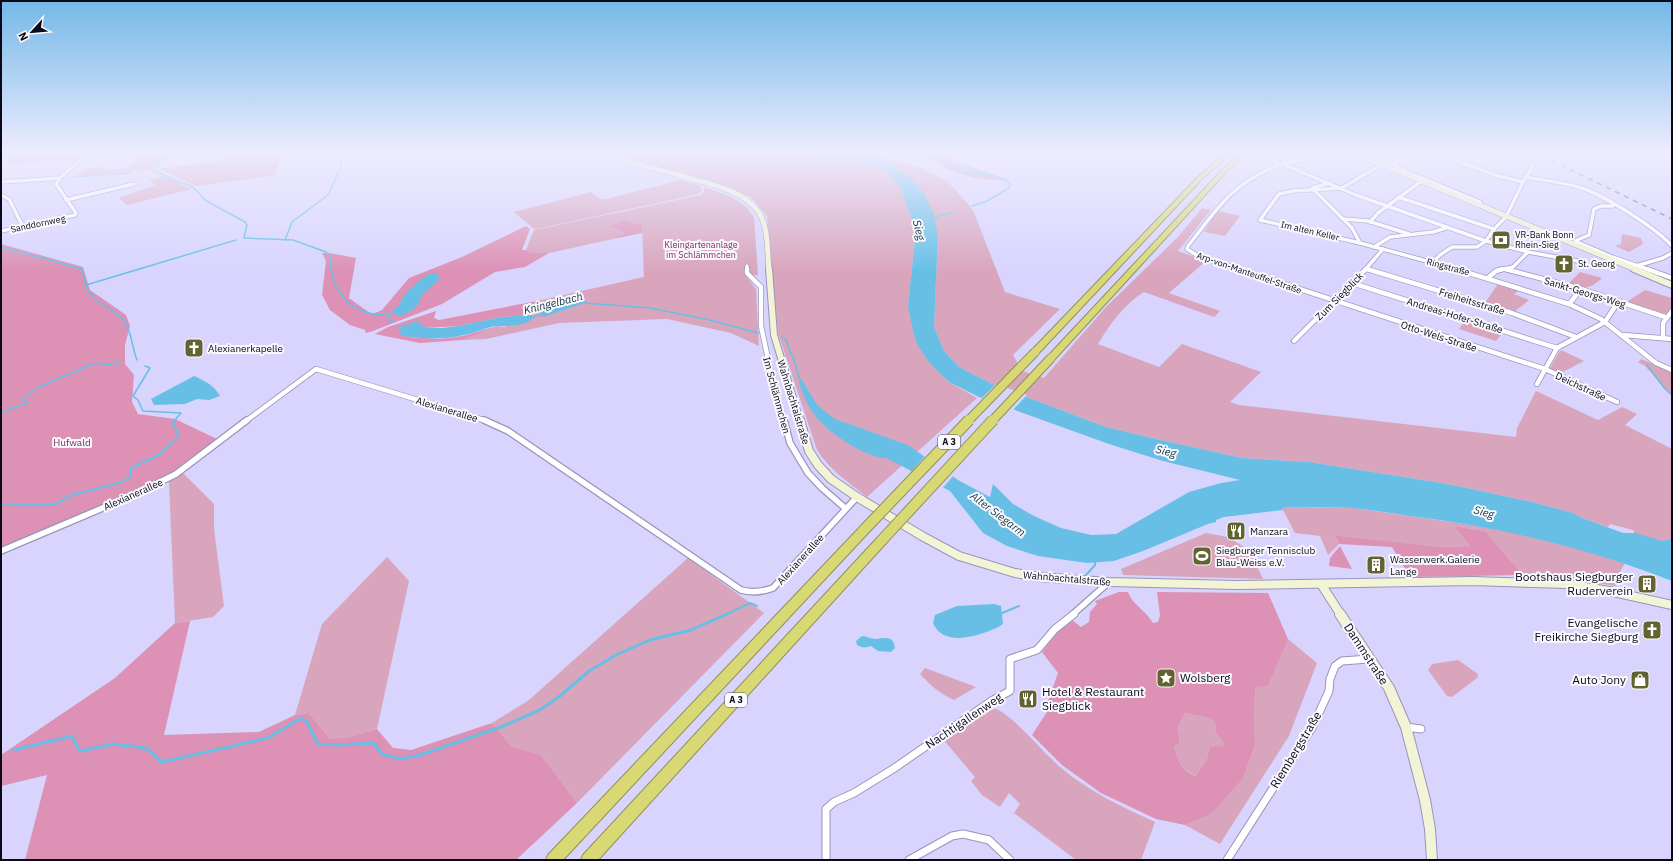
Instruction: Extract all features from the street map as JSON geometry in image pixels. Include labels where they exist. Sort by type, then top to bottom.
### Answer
[{"type":"highway","name":"A 3","points":[[552,860],[863,531],[1187,192]]},
{"type":"highway","name":"A 3","points":[[588,860],[883,539],[1205,192]]},
{"type":"main road","name":"Wahnbachtalstraße","points":[[730,192],[745,199],[757,208],[763,217],[774,335],[809,452],[818,465],[831,479],[857,497],[959,556],[987,566],[1015,573],[1039,577],[1109,582],[1236,585],[1474,581],[1567,584],[1610,591],[1672,606]]},
{"type":"main road","points":[[1449,192],[1672,285]]},
{"type":"main road","name":"Dammstraße","points":[[1321,584],[1389,688],[1406,727],[1425,800],[1430,829],[1432,860]]},
{"type":"street","points":[[61,192],[66,200],[99,192]]},
{"type":"street","name":"Arp-von-Manteuffel-Straße","points":[[1230,192],[1214,210],[1187,249],[1196,256],[1334,302]]},
{"type":"street","name":"Im alten Keller","points":[[1295,192],[1279,194],[1260,220],[1360,243]]},
{"type":"street","points":[[1316,192],[1322,201],[1343,219],[1358,238],[1360,243]]},
{"type":"street","points":[[1352,192],[1446,228],[1486,241],[1528,252],[1583,262]]},
{"type":"street","points":[[1370,222],[1378,213],[1405,192]]},
{"type":"street","points":[[1456,192],[1480,202]]},
{"type":"street","points":[[1432,263],[1440,255],[1452,247],[1478,247],[1486,241],[1506,216],[1518,192]]},
{"type":"street","points":[[1588,192],[1664,237],[1672,246]]},
{"type":"street","points":[[1,195],[9,199],[23,227]]},
{"type":"street","points":[[1398,197],[1494,230]]},
{"type":"street","name":"Sanddornweg","points":[[1,231],[75,215],[76,213],[66,200]]},
{"type":"street","points":[[1613,206],[1601,206],[1594,209],[1589,235],[1575,241],[1636,266],[1672,278]]},
{"type":"street","points":[[1343,219],[1359,218],[1410,234]]},
{"type":"street","points":[[1374,247],[1390,237],[1433,232],[1446,228]]},
{"type":"street","name":"Ringstraße","points":[[1360,243],[1488,278],[1569,304],[1601,319],[1656,363],[1672,370]]},
{"type":"street","name":"Zum Siegblick","points":[[1294,341],[1366,269],[1383,249]]},
{"type":"street","points":[[1488,278],[1496,271],[1513,267],[1528,252]]},
{"type":"street","points":[[1630,268],[1663,258],[1672,253]]},
{"type":"street","name":"Im Schlämmchen","points":[[747,266],[747,273],[761,287],[761,326],[770,373],[790,442],[808,473],[822,488],[845,508]]},
{"type":"street","name":"Freiheitsstraße","points":[[1366,269],[1512,313],[1576,337]]},
{"type":"street","name":"Sankt-Georgs-Weg","points":[[1504,269],[1582,289],[1665,317]]},
{"type":"street","name":"Andreas-Hofer-Straße","points":[[1352,283],[1557,348]]},
{"type":"street","points":[[1569,304],[1582,289]]},
{"type":"street","name":"Otto-Wels-Straße","points":[[1334,302],[1545,369]]},
{"type":"street","points":[[1557,348],[1605,322],[1618,302]]},
{"type":"street","points":[[1663,338],[1661,326],[1665,317],[1672,310]]},
{"type":"street","points":[[1622,335],[1672,340]]},
{"type":"street","name":"Deichstraße","points":[[1537,384],[1557,348]]},
{"type":"street","name":"Alexianerallee","points":[[1,551],[138,493],[176,474],[316,369],[492,423],[508,431],[740,590],[753,593],[763,592],[774,588],[845,508],[857,497]]},
{"type":"street","name":"Deichstraße","points":[[1545,369],[1617,402]]},
{"type":"street","name":"Nachtigallenweg","points":[[826,860],[826,808],[893,769],[975,712],[1010,691],[1010,659],[1037,650],[1055,630],[1096,596],[1109,582]]},
{"type":"street","name":"Riembergstraße","points":[[1227,860],[1313,726],[1330,691],[1330,679],[1335,666],[1342,660],[1370,659]]},
{"type":"street","points":[[1406,727],[1421,729]]},
{"type":"street","points":[[909,860],[952,836],[963,834],[989,840],[1010,860]]},
{"type":"green space","points":[[135,192],[179,192],[127,205],[119,198]]},
{"type":"green space","points":[[590,192],[602,200],[633,192],[700,192],[695,195],[536,229],[514,212]]},
{"type":"green space","name":"Kleingartenanlage im Schlämmchen","points":[[704,192],[719,192],[732,197],[746,207],[754,217],[758,275],[746,276],[756,289],[759,346],[731,333],[667,319],[559,323],[486,339],[463,340],[497,326],[504,327],[535,316],[532,315],[537,301],[644,277],[642,226],[611,226],[624,233],[613,239],[549,253],[533,253],[526,250],[534,230],[701,195]]},
{"type":"green space","points":[[738,192],[902,192],[916,230],[908,306],[918,345],[930,364],[949,382],[977,398],[867,497],[834,470],[817,450],[778,333],[767,216],[751,197]]},
{"type":"green space","points":[[910,192],[958,192],[973,210],[1005,292],[1060,309],[1013,355],[1022,371],[1044,378],[1106,307],[1178,237],[1202,208],[1211,210],[1178,251],[1206,261],[1169,293],[1220,311],[1214,317],[1144,292],[1124,308],[1107,329],[1098,344],[1159,367],[1182,344],[1261,372],[1230,402],[1239,405],[1516,437],[1517,428],[1536,391],[1598,420],[1622,407],[1637,414],[1625,425],[1672,449],[1672,539],[1662,541],[1635,534],[1633,530],[1610,524],[1608,527],[1573,513],[1532,502],[1448,484],[1309,462],[1242,458],[1156,439],[1106,427],[992,384],[959,367],[944,351],[934,327],[938,234]]},
{"type":"green space","points":[[1219,211],[1240,216],[1225,236],[1204,232],[1216,212]]},
{"type":"green space","points":[[626,220],[642,226],[642,233],[613,239],[624,233],[610,226]]},
{"type":"green space","points":[[526,226],[530,229],[522,250],[533,253],[549,253],[525,267],[495,272],[442,304],[373,331],[366,333],[365,330],[350,325],[330,310],[322,295],[326,261],[322,253],[356,258],[349,298],[370,313],[375,313],[382,310],[409,278],[462,257]]},
{"type":"green space","points":[[1622,234],[1641,238],[1643,244],[1629,252],[1615,246],[1621,244]]},
{"type":"green space","name":"Hufwald","points":[[1,244],[83,267],[90,290],[126,315],[130,326],[125,345],[125,364],[134,375],[132,402],[138,414],[175,419],[219,440],[187,465],[137,492],[1,551]]},
{"type":"green space","points":[[1580,272],[1602,278],[1586,288],[1567,285]]},
{"type":"green space","points":[[1499,282],[1521,289],[1514,294],[1529,300],[1514,312],[1485,303]]},
{"type":"green space","points":[[1645,290],[1672,298],[1672,308],[1664,315],[1625,303]]},
{"type":"green space","points":[[537,301],[532,315],[501,317],[459,326],[426,328],[409,337],[440,339],[463,336],[497,326],[463,340],[420,343],[375,334],[388,327],[436,311],[434,318],[439,320]]},
{"type":"green space","points":[[1465,320],[1503,332],[1496,341],[1459,329]]},
{"type":"green space","points":[[1560,351],[1584,361],[1557,375],[1549,370]]},
{"type":"green space","points":[[1641,359],[1672,371],[1672,396],[1645,366],[1638,362]]},
{"type":"green space","points":[[183,473],[214,504],[214,529],[224,606],[213,617],[175,623],[169,482]]},
{"type":"green space","points":[[1282,508],[1353,508],[1502,530],[1552,541],[1625,563],[1618,575],[1616,586],[1551,576],[1523,575],[1485,531],[1454,526],[1470,546],[1442,547],[1335,537],[1339,544],[1328,555],[1320,536],[1295,533]]},
{"type":"green space","points":[[1454,526],[1485,531],[1523,575],[1410,577],[1392,547],[1339,544],[1335,536],[1442,547],[1470,546]]},
{"type":"green space","name":"Siegburger Tennisclub Blau-Weiss e.V.","points":[[1206,533],[1228,537],[1249,550],[1263,579],[1123,575],[1121,569]]},
{"type":"green space","points":[[1340,546],[1352,569],[1329,566],[1330,558]]},
{"type":"green space","points":[[387,557],[409,581],[377,729],[350,737],[330,739],[309,713],[295,715],[322,624]]},
{"type":"green space","points":[[688,558],[764,613],[577,803],[541,755],[511,748],[492,723],[529,700]]},
{"type":"green space","points":[[1119,592],[1128,592],[1153,623],[1158,622],[1160,615],[1157,592],[1268,593],[1288,639],[1268,685],[1256,687],[1254,701],[1255,743],[1243,778],[1210,815],[1185,825],[1156,819],[1101,793],[1062,765],[1032,735],[1047,712],[1048,701],[1058,673],[1042,652],[1058,631],[1072,620],[1081,627],[1089,622],[1090,612],[1097,604],[1095,601]],"holes":[[[1185,713],[1209,718],[1215,722],[1216,733],[1224,745],[1219,747],[1210,747],[1206,761],[1196,776],[1184,769],[1177,756],[1174,746],[1180,744],[1178,726]]]},
{"type":"green space","points":[[190,621],[164,735],[259,732],[295,715],[309,713],[330,739],[350,737],[377,729],[393,748],[411,750],[492,723],[511,747],[541,755],[577,803],[516,860],[25,860],[47,775],[1,786],[1,755],[115,678],[175,623]]},
{"type":"green space","points":[[1288,639],[1317,663],[1289,736],[1220,844],[1185,825],[1210,815],[1255,743],[1254,701],[1256,687]]},
{"type":"green space","points":[[1458,660],[1478,674],[1477,678],[1452,697],[1447,696],[1428,670],[1432,664]]},
{"type":"green space","points":[[925,668],[976,687],[954,700],[936,689],[920,674]]},
{"type":"green space","points":[[997,709],[1022,729],[1052,760],[1082,784],[1106,798],[1155,822],[1141,860],[1076,860],[1014,813],[1020,804],[1009,793],[1000,807],[982,795],[971,781],[975,777],[942,738],[984,710]]},
{"type":"green space","points":[[1185,713],[1209,718],[1215,722],[1216,733],[1224,745],[1219,747],[1210,747],[1206,761],[1197,776],[1184,769],[1177,756],[1174,746],[1180,744],[1178,726]]},
{"type":"water","points":[[902,192],[923,192],[934,215],[938,234],[934,327],[944,351],[959,367],[992,384],[1106,427],[1156,439],[1242,458],[1309,462],[1448,484],[1532,502],[1573,513],[1623,533],[1636,533],[1662,541],[1672,539],[1672,581],[1608,558],[1543,540],[1477,526],[1352,508],[1292,507],[1282,508],[1283,510],[1224,517],[1216,520],[1216,522],[1114,561],[1087,563],[1038,556],[1007,546],[983,533],[950,491],[886,458],[868,454],[858,449],[827,428],[819,421],[809,407],[799,383],[800,380],[803,382],[818,406],[835,419],[908,445],[958,480],[990,497],[993,484],[1013,504],[1034,516],[1061,528],[1091,535],[1116,534],[1189,492],[1221,483],[1240,480],[1163,461],[1109,444],[979,397],[949,382],[930,364],[918,346],[914,335],[908,306],[916,230]]},
{"type":"water","points":[[431,273],[438,273],[439,280],[422,295],[416,307],[404,315],[394,314],[392,311],[395,310],[406,293],[419,281]]},
{"type":"water","points":[[573,298],[587,302],[543,317],[539,309],[542,304]]},
{"type":"water","points":[[535,316],[523,324],[497,326],[456,337],[432,338],[400,335],[401,327],[417,321],[426,328],[442,328],[501,317]]},
{"type":"water","points":[[194,376],[212,386],[220,396],[209,400],[197,399],[185,404],[154,405],[151,399]]},
{"type":"water","points":[[994,604],[1001,606],[1003,624],[982,634],[958,638],[950,637],[943,635],[937,630],[933,623],[935,615],[957,606]]},
{"type":"water","points":[[862,636],[873,639],[891,639],[895,648],[891,652],[878,651],[871,646],[860,647],[857,645],[856,641]]},
{"type":"pier","points":[[996,384],[1027,395],[1012,411],[980,400]]},
{"type":"pier","points":[[926,455],[954,475],[942,489],[910,473]]},
{"type":"waterway","name":"Kningelbach","points":[[198,192],[205,200],[245,222],[247,225],[244,238],[285,240]]},
{"type":"waterway","points":[[285,240],[292,222],[328,195],[329,192]]},
{"type":"waterway","points":[[972,206],[987,201],[1002,192]]},
{"type":"waterway","points":[[933,218],[953,212]]},
{"type":"waterway","points":[[86,285],[236,240]]},
{"type":"waterway","name":"Kningelbach","points":[[285,240],[293,240],[326,252],[330,256],[334,280],[345,299],[353,306],[363,311],[387,315]]},
{"type":"waterway","points":[[1,247],[82,269],[86,285]]},
{"type":"waterway","points":[[86,285],[93,297],[119,316],[127,325],[137,360]]},
{"type":"waterway","name":"Kningelbach","points":[[585,303],[650,308],[710,320],[758,333]]},
{"type":"waterway","name":"Kningelbach","points":[[387,315],[393,313]]},
{"type":"waterway","name":"Kningelbach","points":[[533,317],[544,314]]},
{"type":"waterway","name":"Kningelbach","points":[[387,315],[389,320],[393,322]]},
{"type":"waterway","name":"Kningelbach","points":[[398,326],[404,327]]},
{"type":"waterway","name":"Kningelbach","points":[[782,337],[787,341],[801,382]]},
{"type":"waterway","points":[[1,412],[28,403],[22,399],[37,388],[87,366],[98,363],[107,365],[120,362]]},
{"type":"waterway","points":[[1647,365],[1665,389],[1672,395]]},
{"type":"waterway","points":[[145,366],[150,368],[133,396],[138,400],[143,411],[181,413],[174,421]]},
{"type":"waterway","points":[[1,505],[53,505],[72,495],[122,482],[131,476],[131,468],[159,455],[179,436],[173,423],[175,420]]},
{"type":"waterway","points":[[1086,575],[1095,565],[1095,561]]},
{"type":"waterway","points":[[725,615],[750,603],[757,606]]},
{"type":"waterway","points":[[1000,614],[1019,606]]},
{"type":"waterway","points":[[14,750],[72,736],[80,751],[113,744],[146,748],[162,762],[268,738],[301,718],[307,722],[318,744],[339,745],[374,743],[382,754],[400,759],[420,755],[501,727],[540,710],[560,696],[589,671],[616,655],[650,640],[691,630],[727,614]]},
{"type":"railway","points":[[1617,192],[1672,219]]},
{"type":"place","name":"VR-Bank Bonn Rhein-Sieg","points":[[1501,240]]},
{"type":"place","name":"St. Georg","points":[[1564,264]]},
{"type":"place","name":"Alexianerkapelle","points":[[194,348]]},
{"type":"place","name":"Manzara","points":[[1236,531]]},
{"type":"place","name":"Siegburger Tennisclub Blau-Weiss e.V.","points":[[1202,556]]},
{"type":"place","name":"Wasserwerk.Galerie Lange","points":[[1376,565]]},
{"type":"place","name":"Bootshaus Siegburger Ruderverein","points":[[1647,584]]},
{"type":"place","name":"Evangelische Freikirche Siegburg","points":[[1652,630]]},
{"type":"place","name":"Wolsberg","points":[[1166,678]]},
{"type":"place","name":"Auto Jony","points":[[1640,680]]},
{"type":"place","name":"Hotel & Restaurant Siegblick","points":[[1028,699]]},
{"type":"water label","name":"Sieg","points":[[919,230]]},
{"type":"water label","name":"Sieg","points":[[1166,451]]},
{"type":"water label","name":"Sieg","points":[[1484,512]]},
{"type":"water label","name":"Alter Siegarm","points":[[998,514]]}]
